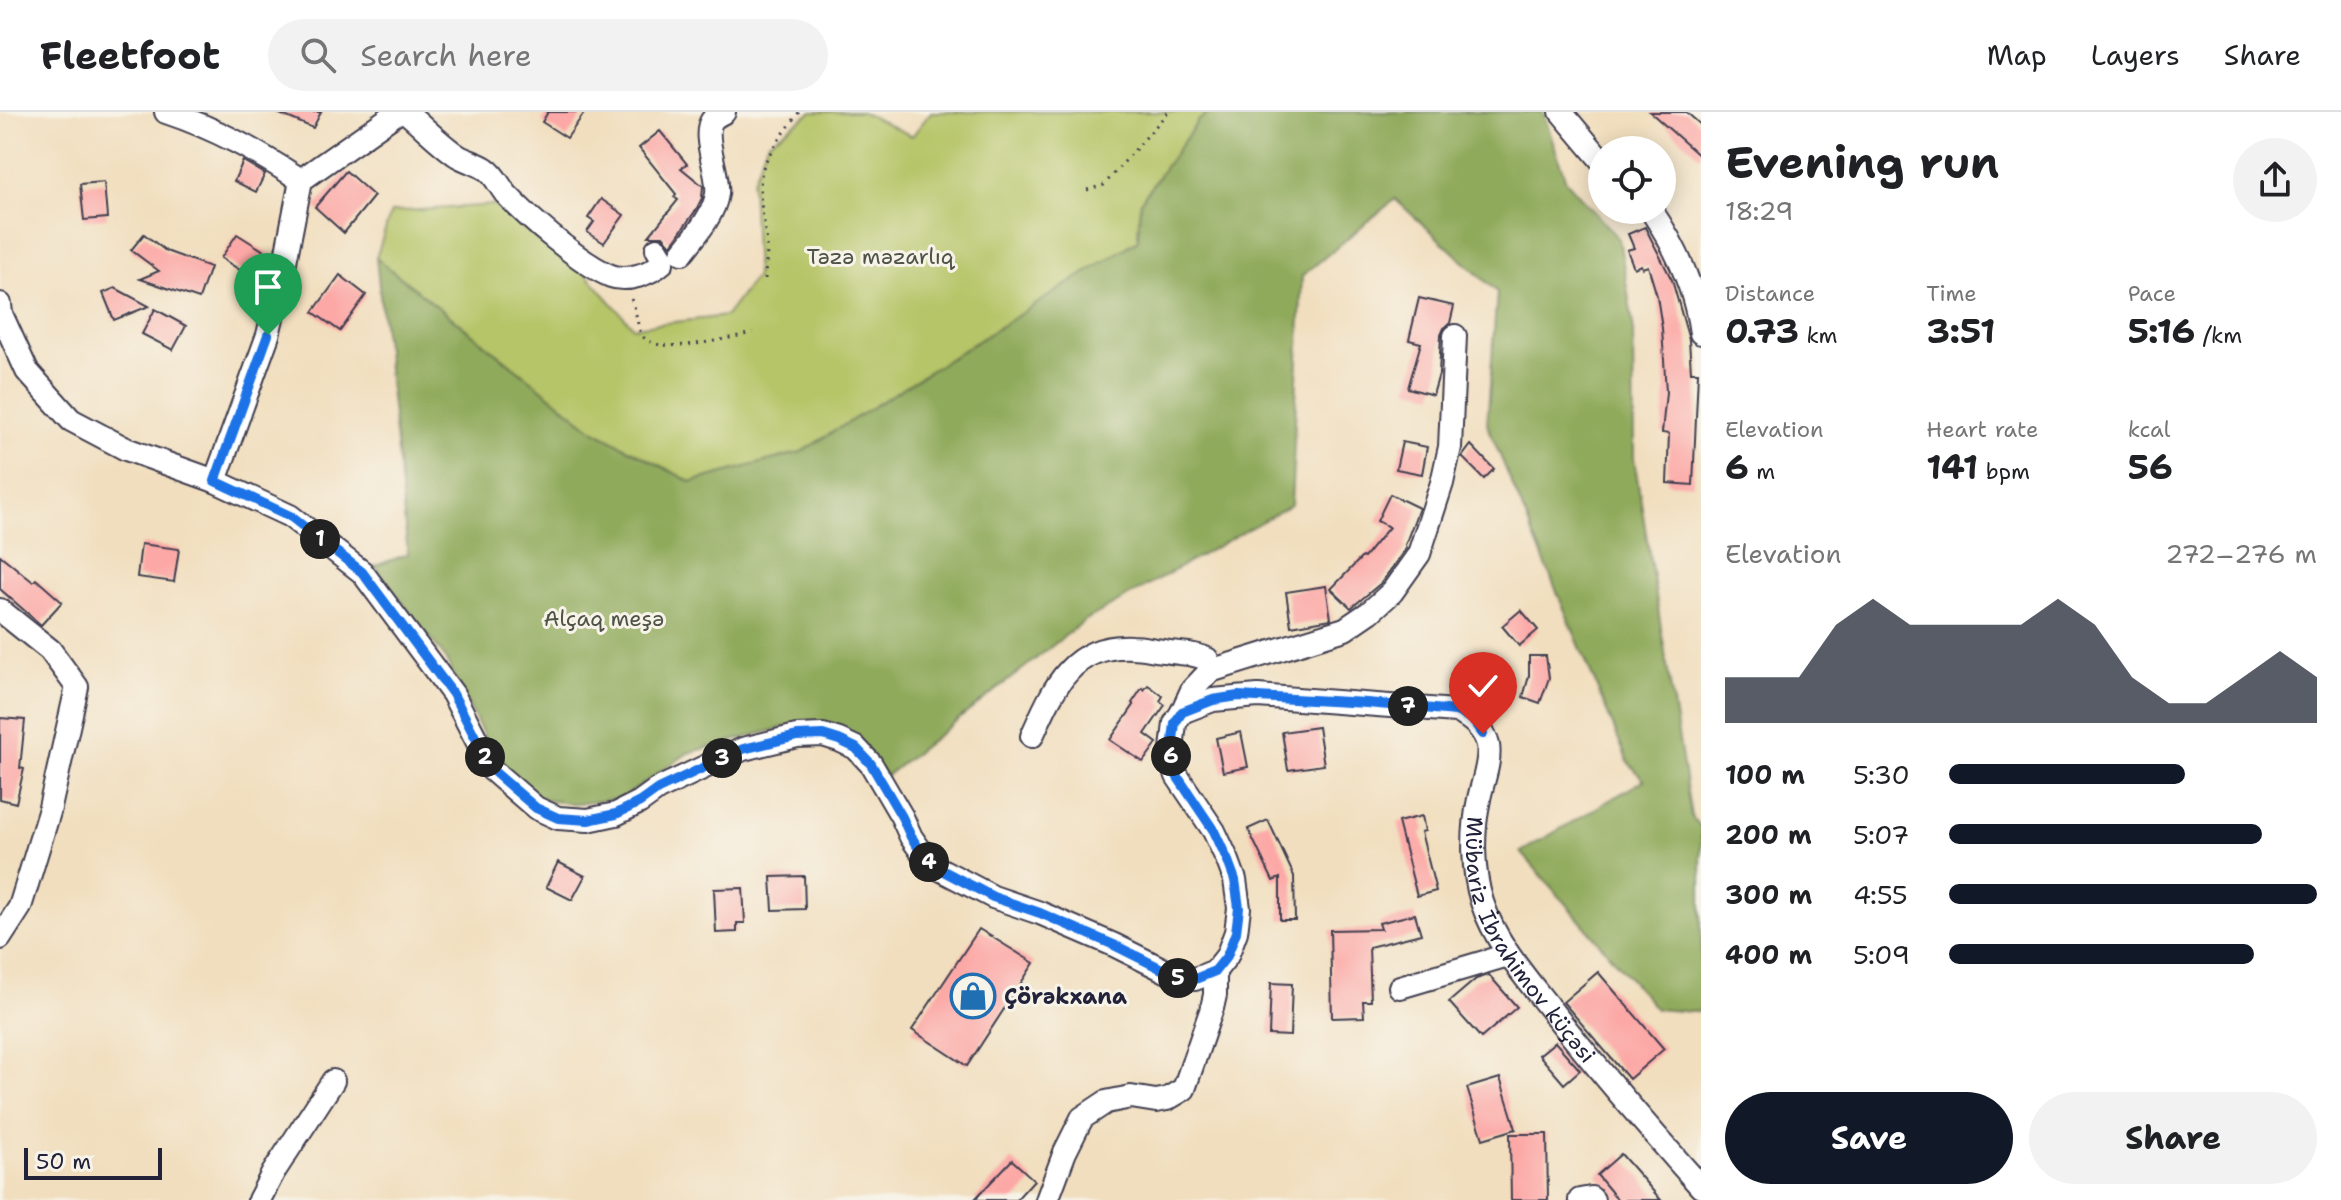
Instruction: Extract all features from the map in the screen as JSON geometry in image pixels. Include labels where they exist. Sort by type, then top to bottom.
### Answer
[{"type":"street","points":[[166,112],[203,124],[257,152],[301,180]]},
{"type":"street","points":[[215,481],[268,335],[301,180],[398,112]]},
{"type":"street","points":[[406,112],[458,156],[487,170],[506,194],[573,253],[610,276],[638,276],[654,271],[662,263],[657,249]]},
{"type":"street","points":[[682,253],[705,221],[717,197],[718,181],[710,148],[710,126],[713,119],[724,112]]},
{"type":"street","points":[[1561,112],[1588,144]]},
{"type":"street","points":[[1660,224],[1681,262],[1699,316],[1701,333]]},
{"type":"street","points":[[0,304],[1,314],[27,371],[71,420],[126,449],[215,481],[290,516],[362,572],[453,694],[492,770],[536,808],[558,818],[588,820],[616,814],[658,789],[743,749],[797,736],[823,735],[856,748],[871,764],[911,837],[930,864],[993,897],[1040,913],[1114,945],[1180,978],[1195,979],[1215,971],[1227,956],[1236,932],[1239,908],[1235,880],[1214,831],[1177,776],[1171,758],[1175,723],[1192,690],[1210,671],[1345,629],[1392,592],[1419,554],[1442,483],[1450,447],[1455,336]]},
{"type":"street","points":[[0,610],[50,650],[77,687],[49,812],[24,894],[20,907],[0,938]]},
{"type":"street","points":[[1032,736],[1053,689],[1067,671],[1091,653],[1130,646],[1184,652],[1207,659],[1210,671]]},
{"type":"street","name":"Mübariz İbrahimov küçəsi","points":[[1182,712],[1213,700],[1258,696],[1456,711],[1472,719],[1488,746],[1474,836],[1482,902],[1508,955],[1612,1087],[1701,1187]]},
{"type":"street","points":[[1400,987],[1508,955]]},
{"type":"street","points":[[1047,1200],[1082,1118],[1106,1102],[1131,1097],[1156,1101],[1167,1099],[1184,1089],[1212,1008],[1215,971]]},
{"type":"street","points":[[259,1200],[333,1081]]},
{"type":"street","points":[[1580,1200],[1593,1200]]},
{"type":"path","points":[[765,279],[767,248],[761,199],[763,169],[799,112]]},
{"type":"path","points":[[1087,190],[1104,185],[1168,112]]},
{"type":"path","points":[[620,278],[636,308],[642,335],[649,343],[669,347],[753,333]]},
{"type":"green space","name":"Təzə məzarlıq","points":[[812,112],[862,112],[912,136],[931,112],[1212,112],[1199,120],[1140,202],[1138,240],[801,453],[691,482],[596,432],[376,258],[391,212],[493,205],[572,258],[633,327],[726,316],[756,276],[752,183],[767,143]]},
{"type":"green space","name":"Alçaq meşə","points":[[1212,112],[1543,112],[1566,181],[1588,205],[1588,224],[1605,224],[1619,239],[1633,324],[1634,458],[1691,816],[1701,827],[1701,1011],[1656,1009],[1521,852],[1644,780],[1628,762],[1487,424],[1497,292],[1395,199],[1302,276],[1291,505],[1084,621],[886,776],[851,733],[793,725],[688,753],[622,798],[577,804],[536,799],[501,770],[444,656],[375,566],[408,554],[376,258],[596,432],[691,482],[801,452],[1138,240],[1140,202],[1199,120]]},
{"type":"building","points":[[275,112],[321,112],[313,128]]},
{"type":"building","points":[[548,112],[585,112],[567,138],[542,122]]},
{"type":"building","points":[[1650,112],[1686,112],[1701,125],[1701,157]]},
{"type":"building","points":[[660,131],[687,164],[681,168],[703,186],[696,210],[671,245],[663,236],[649,236],[678,200],[639,148]]},
{"type":"building","points":[[243,161],[265,174],[256,192],[234,181]]},
{"type":"building","points":[[346,171],[374,196],[344,233],[315,207]]},
{"type":"building","points":[[104,182],[107,218],[84,220],[80,184]]},
{"type":"building","points":[[601,199],[624,215],[604,243],[587,232],[594,222],[588,218]]},
{"type":"building","points":[[1645,227],[1672,280],[1689,340],[1691,372],[1698,372],[1693,485],[1667,483],[1669,434],[1662,433],[1666,392],[1657,296],[1648,266],[1634,268],[1627,250],[1634,248],[1628,234]]},
{"type":"building","points":[[144,234],[166,251],[210,267],[199,299],[140,279],[159,271],[131,250]]},
{"type":"building","points":[[237,234],[272,256],[265,286],[221,258]]},
{"type":"building","points":[[340,275],[366,295],[340,331],[313,312]]},
{"type":"building","points":[[115,288],[149,306],[114,320],[103,293]]},
{"type":"building","points":[[1419,298],[1454,306],[1450,323],[1441,335],[1439,374],[1433,395],[1408,388],[1421,343],[1409,340]]},
{"type":"building","points":[[155,309],[186,326],[173,350],[142,334]]},
{"type":"building","points":[[1402,442],[1427,447],[1422,474],[1396,469]]},
{"type":"building","points":[[1471,445],[1494,469],[1484,479],[1462,457]]},
{"type":"building","points":[[1390,494],[1419,508],[1406,548],[1381,583],[1351,608],[1331,589],[1364,558],[1389,527],[1377,521]]},
{"type":"building","points":[[141,544],[179,549],[174,582],[137,577]]},
{"type":"building","points":[[0,555],[33,582],[36,579],[62,602],[41,625],[0,589]]},
{"type":"building","points":[[1326,586],[1331,619],[1291,626],[1286,592]]},
{"type":"building","points":[[1521,610],[1538,630],[1519,646],[1502,626]]},
{"type":"building","points":[[1529,656],[1546,656],[1549,678],[1540,703],[1523,697],[1529,676]]},
{"type":"building","points":[[1148,685],[1163,696],[1160,701],[1165,705],[1145,734],[1157,743],[1143,762],[1110,740],[1142,688],[1144,690]]},
{"type":"building","points":[[0,718],[25,720],[20,768],[24,769],[16,803],[0,799]]},
{"type":"building","points":[[1318,727],[1324,765],[1288,770],[1282,732]]},
{"type":"building","points":[[1241,732],[1248,767],[1223,772],[1216,738]]},
{"type":"building","points":[[1422,816],[1425,831],[1421,832],[1436,891],[1417,896],[1398,822]]},
{"type":"building","points":[[1268,820],[1294,876],[1295,920],[1280,920],[1280,878],[1273,881],[1248,829]]},
{"type":"building","points":[[558,862],[585,876],[572,900],[546,887]]},
{"type":"building","points":[[804,876],[805,909],[773,910],[771,877]]},
{"type":"building","points":[[743,888],[745,923],[737,923],[737,932],[716,933],[714,889]]},
{"type":"building","points":[[1415,914],[1421,934],[1369,947],[1371,1001],[1363,1001],[1364,1017],[1332,1018],[1330,930],[1381,929],[1379,923]]},
{"type":"building","name":"Çörəkxana","points":[[979,929],[1034,963],[967,1066],[912,1030]]},
{"type":"building","points":[[1598,972],[1664,1049],[1629,1079],[1563,1002]]},
{"type":"building","points":[[1489,975],[1517,1007],[1481,1038],[1449,1002],[1476,979]]},
{"type":"building","points":[[1271,983],[1292,984],[1290,1036],[1269,1035]]},
{"type":"building","points":[[1555,1042],[1580,1070],[1564,1084],[1539,1055]]},
{"type":"building","points":[[1500,1078],[1516,1129],[1483,1139],[1467,1088]]},
{"type":"building","points":[[1510,1134],[1547,1134],[1548,1200],[1511,1200]]},
{"type":"building","points":[[1621,1154],[1661,1200],[1618,1200],[1597,1175]]},
{"type":"building","points":[[1012,1160],[1034,1180],[1016,1200],[974,1200]]},
{"type":"place","name":"Çörəkxana","points":[[973,996]]},
{"type":"route","points":[[268,335],[215,481],[290,516],[362,572],[453,694],[492,770],[536,808],[558,818],[588,820],[616,814],[658,789],[743,749],[797,736],[823,735],[856,748],[871,764],[911,837],[930,864],[993,897],[1040,913],[1114,945],[1180,978],[1195,979],[1215,971],[1227,956],[1236,932],[1239,908],[1235,880],[1228,861],[1214,831],[1177,776],[1171,758],[1175,723],[1182,712],[1213,700],[1238,696],[1367,703],[1456,711],[1472,719],[1483,734]]}]
